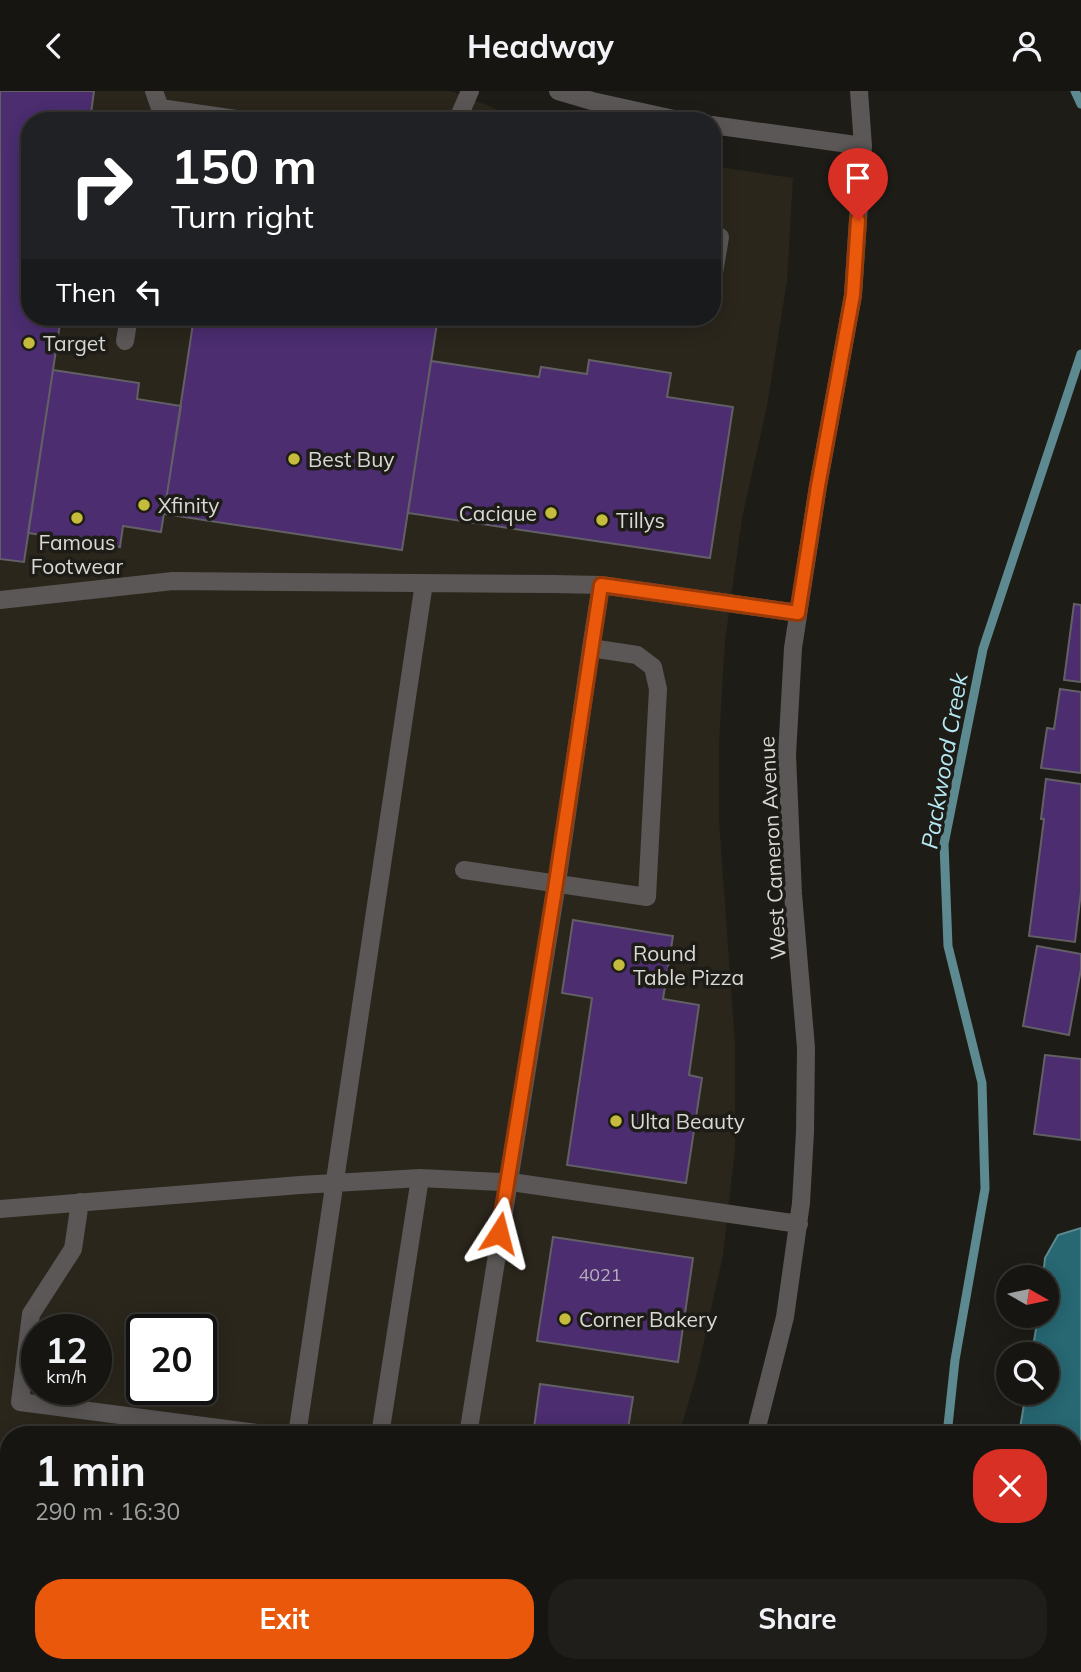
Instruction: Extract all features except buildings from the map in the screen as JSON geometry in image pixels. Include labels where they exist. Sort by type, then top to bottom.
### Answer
[{"type":"street","points":[[461,112],[470,91]]},
{"type":"street","points":[[558,91],[642,112]]},
{"type":"street","name":"West Cameron Avenue","points":[[757,1426],[780,1340],[799,1224],[805,1132],[806,1048],[793,894],[787,755],[793,647],[818,486],[853,295],[863,146],[859,91]]},
{"type":"street","points":[[157,107],[190,112]]},
{"type":"street","points":[[721,126],[863,146]]},
{"type":"street","points":[[125,341],[128,326]]},
{"type":"street","points":[[0,600],[173,581],[601,585],[798,613]]},
{"type":"street","points":[[299,1426],[424,583]]},
{"type":"street","points":[[469,1426],[601,585]]},
{"type":"street","points":[[464,870],[647,897],[659,689],[653,667],[637,655],[591,648]]},
{"type":"street","points":[[381,1426],[420,1178]]},
{"type":"street","points":[[0,1209],[420,1178],[507,1182],[799,1224]]},
{"type":"street","points":[[80,1202],[73,1248],[31,1314],[20,1402],[204,1426]]},
{"type":"shaded area","points":[[0,91],[451,91],[504,112],[21,112],[21,326],[721,326],[721,167],[793,178],[787,281],[767,406],[742,518],[725,641],[719,741],[719,821],[735,1045],[735,1148],[723,1255],[697,1373],[682,1426],[0,1426]]},
{"type":"water","points":[[1081,1228],[1081,1426],[1020,1426],[1024,1405],[1059,1405],[1059,1342],[1034,1342],[1036,1328],[1059,1328],[1059,1265],[1044,1265],[1045,1258],[1058,1235]]},
{"type":"waterway","name":"Packwood Creek","points":[[1075,91],[1081,104]]},
{"type":"waterway","name":"Packwood Creek","points":[[948,1426],[955,1360],[985,1189],[982,1083],[948,946],[944,844],[983,649],[1081,354]]},
{"type":"place","name":"Target","points":[[29,343]]},
{"type":"place","name":"Best Buy","points":[[294,459]]},
{"type":"place","name":"Xfinity","points":[[144,505]]},
{"type":"place","name":"Cacique","points":[[551,513]]},
{"type":"place","name":"Famous Footwear","points":[[77,518]]},
{"type":"place","name":"Tillys","points":[[602,520]]},
{"type":"place","name":"Round Table Pizza","points":[[619,965]]},
{"type":"place","name":"Ulta Beauty","points":[[616,1121]]},
{"type":"place","name":"Corner Bakery","points":[[565,1319]]},
{"type":"route","points":[[499,1233],[601,585],[798,613],[853,295],[858,220]]}]
